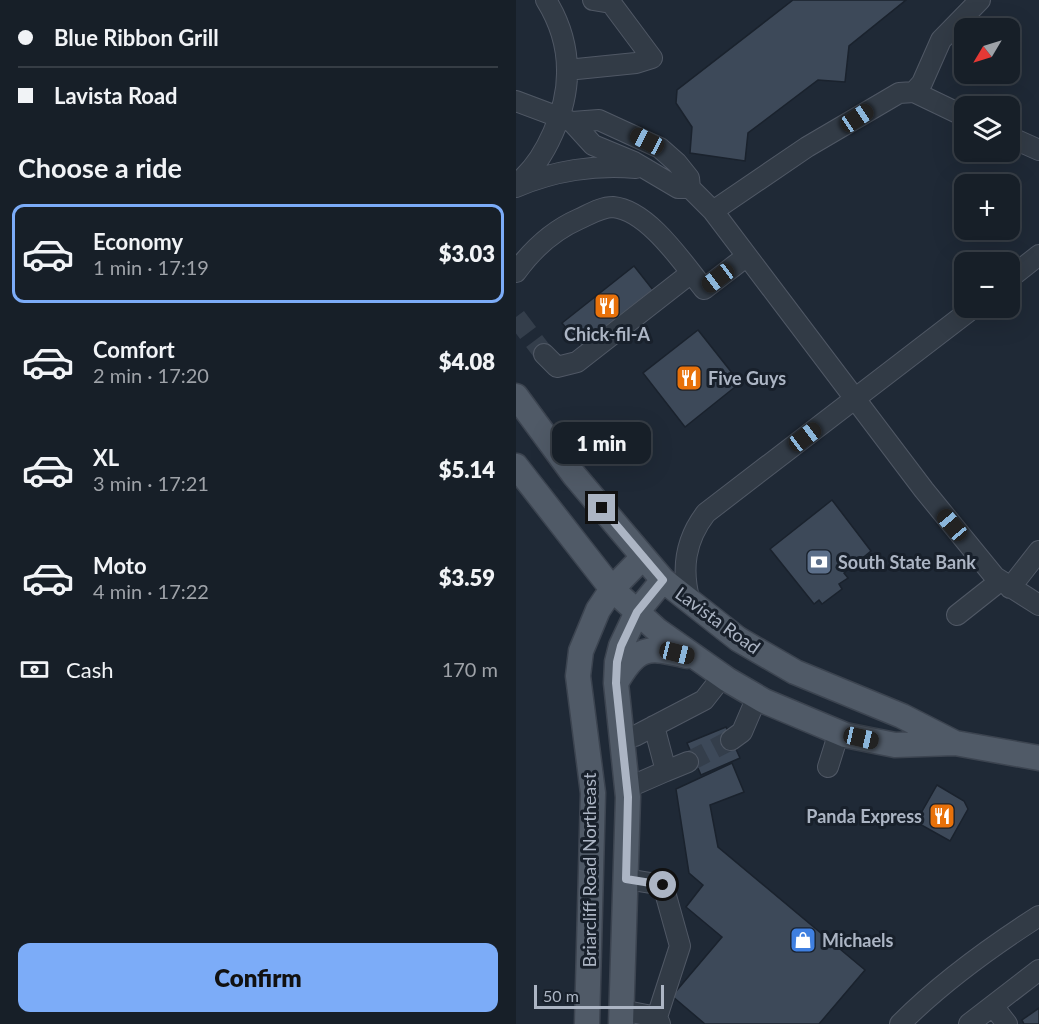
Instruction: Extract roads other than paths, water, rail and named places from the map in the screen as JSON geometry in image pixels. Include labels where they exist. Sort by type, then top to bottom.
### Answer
[{"type":"main road","name":"Lavista Road","points":[[516,396],[574,475],[663,580],[690,602],[738,639],[795,672],[902,716],[955,743]]},
{"type":"main road","name":"Lavista Road","points":[[516,466],[612,589],[691,656],[722,677],[758,697],[839,732],[895,746],[955,743],[1039,758]]},
{"type":"main road","name":"Briarcliff Road Northeast","points":[[587,1024],[593,793],[578,676],[581,651],[598,609],[612,589],[644,557]]},
{"type":"main road","name":"Briarcliff Road Northeast","points":[[621,1017],[627,788],[616,683],[621,646],[637,612],[663,580]]},
{"type":"main road","points":[[616,683],[628,662],[647,650],[662,650],[691,656]]},
{"type":"street","points":[[516,186],[565,119],[567,70],[562,32],[546,0]]},
{"type":"street","points":[[914,92],[922,83],[941,40],[980,0]]},
{"type":"street","points":[[567,70],[636,63],[652,58],[605,1]]},
{"type":"street","points":[[713,211],[807,147],[899,93],[914,92],[954,111]]},
{"type":"street","points":[[516,101],[565,119],[599,120],[660,148],[677,163],[689,178],[690,188],[713,211],[924,490],[1005,584],[1039,605]]},
{"type":"street","points":[[565,119],[593,145],[645,168],[678,188],[690,188]]},
{"type":"street","points":[[1020,141],[1039,150]]},
{"type":"street","points":[[516,186],[534,179],[582,169],[619,166],[645,168]]},
{"type":"street","points":[[516,272],[539,246],[568,224],[602,208],[614,207],[630,212],[647,225],[704,289],[747,256]]},
{"type":"street","points":[[1020,270],[1039,255]]},
{"type":"street","points":[[544,354],[557,367],[577,362],[691,273]]},
{"type":"street","points":[[690,602],[685,580],[689,539],[706,513],[960,318]]},
{"type":"street","points":[[957,615],[1005,584],[1039,551]]},
{"type":"street","points":[[623,737],[634,736],[704,700],[722,677]]},
{"type":"street","points":[[731,740],[739,736],[758,697]]},
{"type":"street","points":[[654,726],[666,771]]},
{"type":"street","points":[[828,767],[839,732]]},
{"type":"street","points":[[627,788],[688,762]]},
{"type":"street","points":[[621,1017],[658,1020],[680,946],[663,885],[626,879]]},
{"type":"street","points":[[900,1024],[926,999],[1011,934],[1039,916]]},
{"type":"street","points":[[1011,934],[1039,922]]},
{"type":"street","points":[[971,1024],[1039,970]]},
{"type":"street","points":[[993,1006],[1006,1024]]},
{"type":"tunnel","points":[[516,317],[544,354]]},
{"type":"tunnel","points":[[688,762],[731,740]]},
{"type":"place","name":"Chick-fil-A","points":[[607,306]]},
{"type":"place","name":"Five Guys","points":[[689,378]]},
{"type":"place","name":"South State Bank","points":[[819,562]]},
{"type":"place","name":"Panda Express","points":[[942,816]]},
{"type":"place","name":"Michaels","points":[[803,940]]}]
